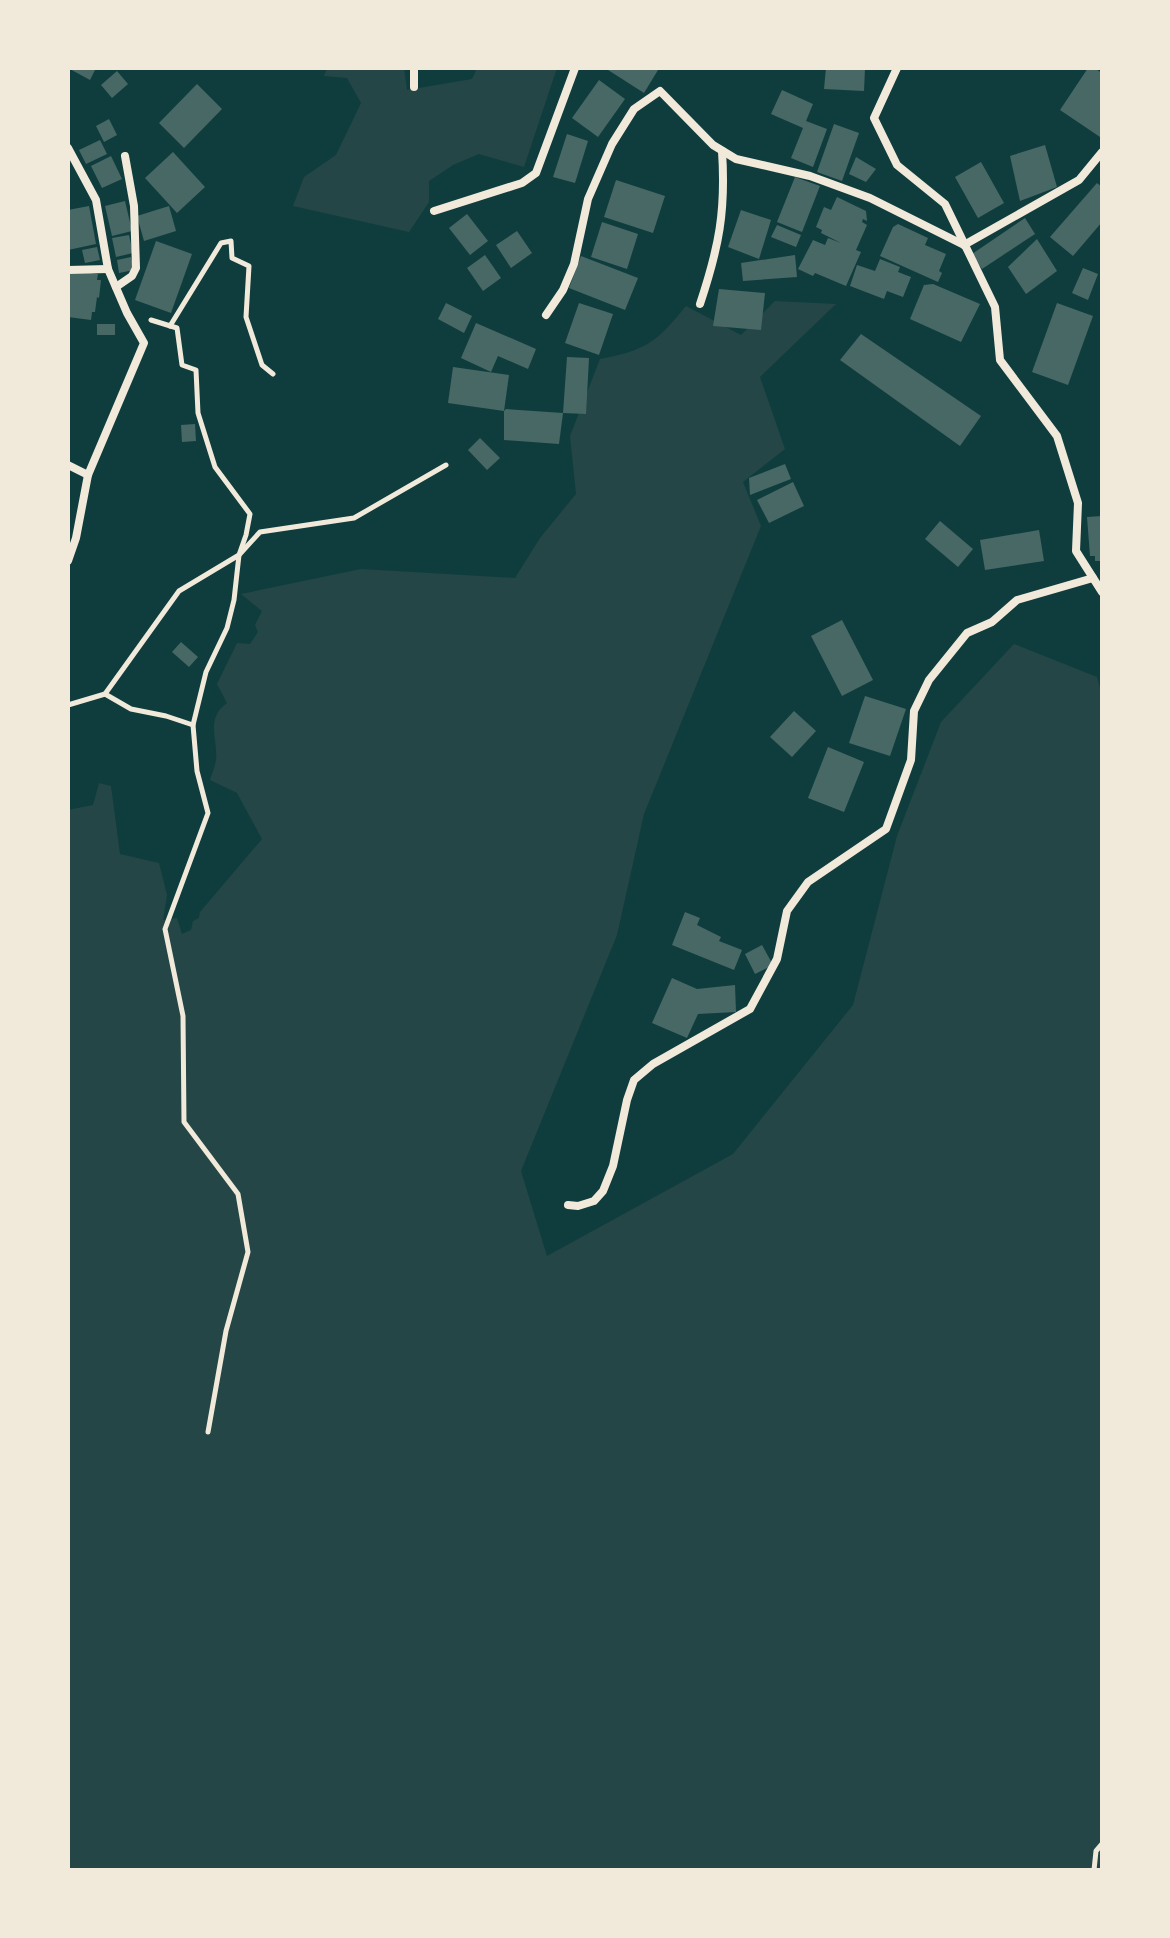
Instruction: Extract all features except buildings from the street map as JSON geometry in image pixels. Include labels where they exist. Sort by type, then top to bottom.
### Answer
[{"type":"street","points":[[414,68],[414,87]]},
{"type":"street","points":[[434,211],[522,183],[536,173],[575,68]]},
{"type":"street","points":[[897,68],[874,118],[897,165],[945,204],[995,307],[1000,360],[1057,436],[1078,503],[1076,551],[1102,592]]},
{"type":"street","points":[[546,315],[563,290],[574,264],[588,199],[612,144],[634,109],[660,91],[713,145],[736,159],[810,176],[870,198],[964,245]]},
{"type":"street","points":[[68,148],[96,200],[108,269],[144,343],[88,475],[71,560],[68,561]]},
{"type":"street","points":[[700,304],[718,247],[725,195],[722,151]]},
{"type":"street","points":[[964,245],[1079,180],[1102,152]]},
{"type":"street","points":[[116,287],[132,276],[136,268],[134,206],[125,156]]},
{"type":"street","points":[[68,270],[108,269]]},
{"type":"street","points":[[68,465],[88,475]]},
{"type":"street","points":[[568,1205],[578,1206],[594,1201],[603,1191],[613,1166],[634,1080],[653,1064],[750,1009],[777,959],[787,911],[808,882],[886,829],[911,760],[914,711],[929,680],[967,633],[992,622],[1017,600],[1093,578]]},
{"type":"path","points":[[170,326],[221,243],[231,241],[232,258],[249,266],[246,317],[262,365],[273,374]]},
{"type":"path","points":[[127,313],[177,328],[182,365],[196,370],[198,413],[215,467],[250,514],[239,555],[227,628],[206,672],[193,725],[197,771],[208,813],[165,929],[183,1016],[184,1122],[238,1194],[248,1252],[226,1331],[208,1432]]},
{"type":"path","points":[[68,705],[105,694],[179,591],[239,555],[260,532],[354,518],[446,465]]},
{"type":"path","points":[[105,694],[131,709],[193,725]]},
{"type":"path","points":[[1094,1870],[1096,1851],[1102,1844]]},
{"type":"shaded area","points":[[327,68],[404,68],[407,90],[472,79],[477,68],[557,68],[524,167],[479,154],[453,165],[429,181],[429,202],[409,232],[293,206],[304,177],[336,155],[361,103],[347,78],[324,76]]},
{"type":"shaded area","points":[[775,301],[836,304],[760,377],[785,449],[743,482],[761,526],[644,814],[617,935],[521,1171],[547,1256],[733,1154],[853,1005],[897,836],[941,722],[1014,644],[1097,677],[1102,695],[1102,1870],[68,1870],[68,810],[93,805],[99,783],[111,786],[120,854],[159,863],[167,895],[163,920],[177,918],[182,934],[191,930],[200,912],[262,839],[237,793],[210,780],[216,760],[214,722],[227,703],[217,684],[237,643],[250,644],[258,632],[255,625],[262,611],[241,594],[361,569],[515,578],[540,538],[576,494],[570,436],[600,359],[649,343],[686,306],[741,335]]}]
